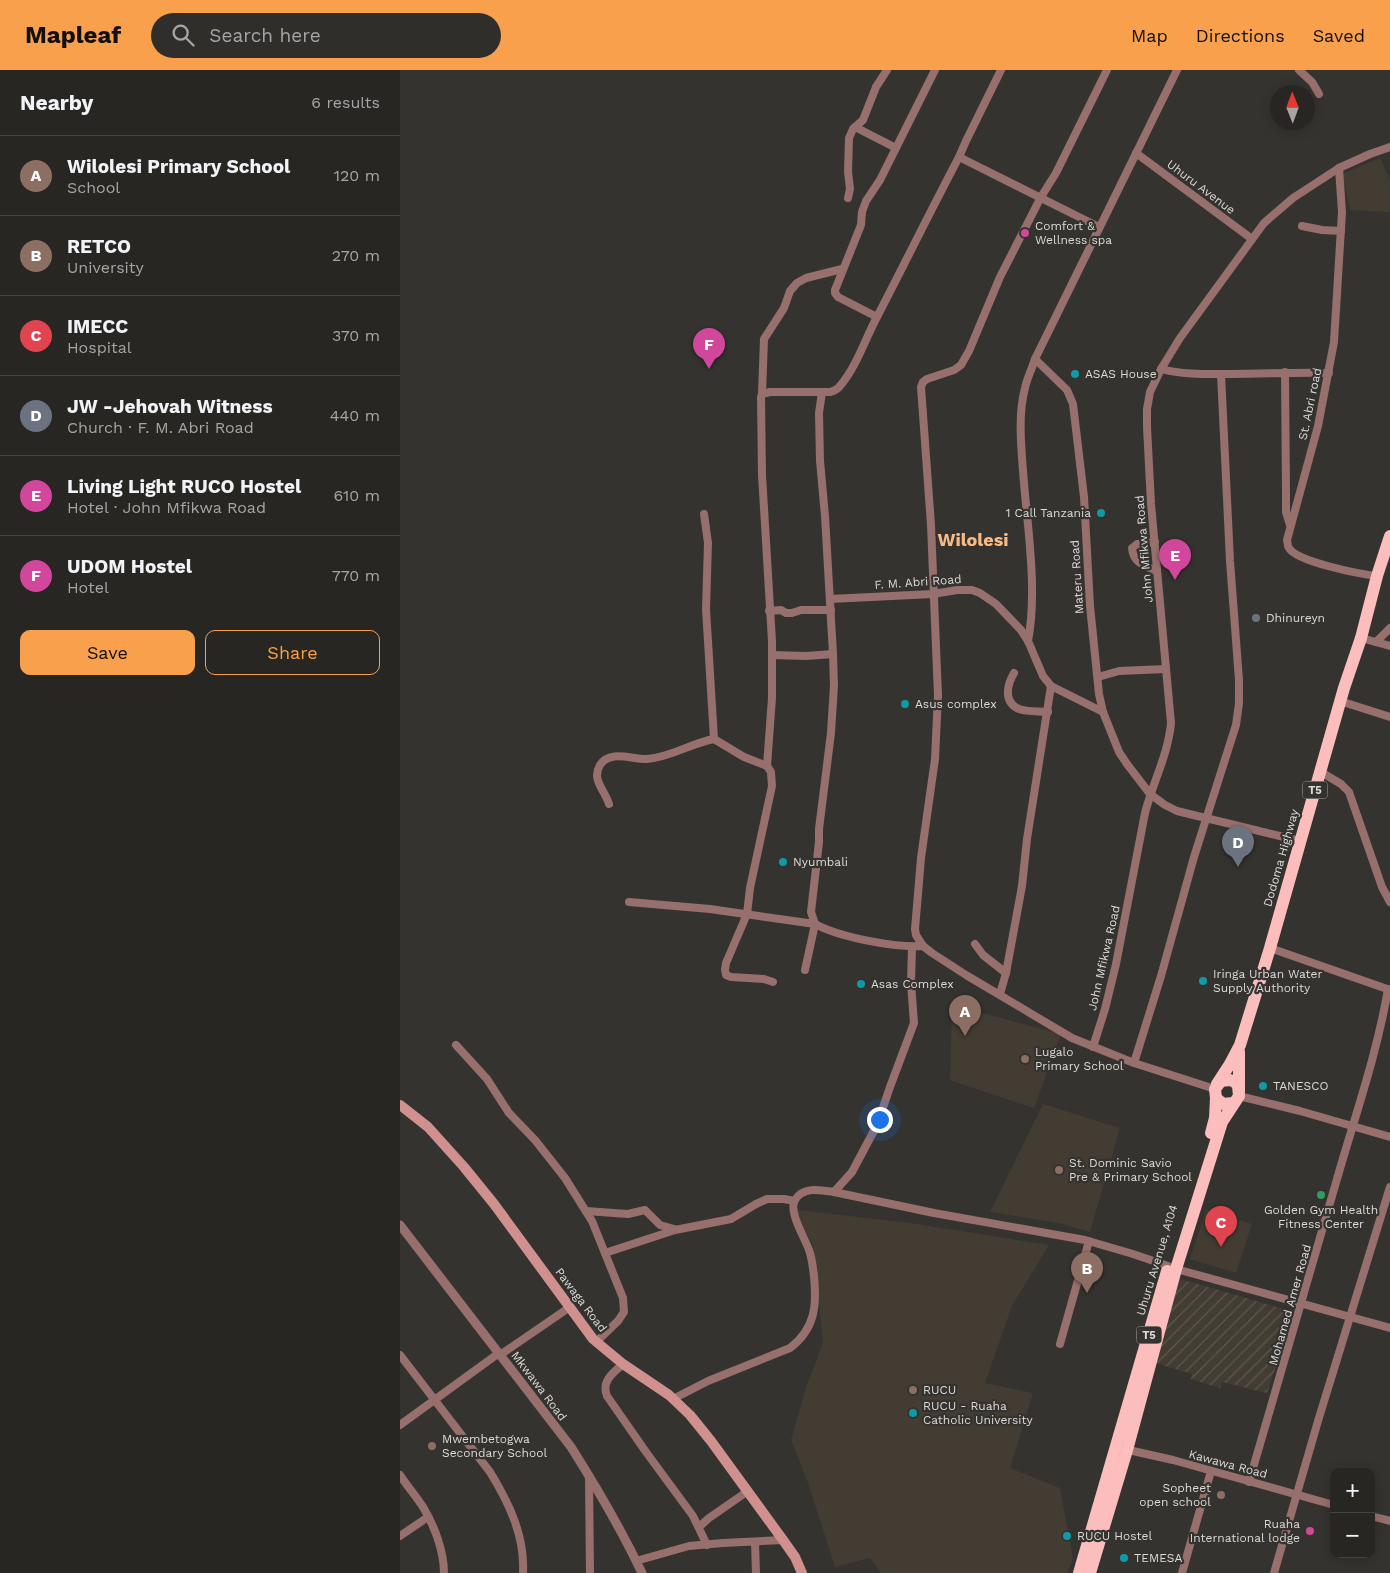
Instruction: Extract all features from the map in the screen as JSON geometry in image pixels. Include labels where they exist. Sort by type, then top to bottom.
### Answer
[{"type":"highway","name":"Dodoma Highway","points":[[1240,1045],[1270,948],[1351,663],[1361,638],[1377,576],[1390,536]]},
{"type":"highway","name":"T5","points":[[1216,1090],[1240,1045]]},
{"type":"highway","name":"T5","points":[[1237,1096],[1240,1045]]},
{"type":"highway","points":[[1230,1080],[1238,1086],[1237,1096],[1223,1104],[1216,1090],[1221,1081],[1230,1080]]},
{"type":"highway","name":"Uhuru Avenue, A104","points":[[1090,1573],[1121,1448],[1213,1128],[1216,1090]]},
{"type":"highway","name":"Uhuru Avenue, A104","points":[[1172,1268],[1222,1122],[1237,1096]]},
{"type":"highway","name":"Uhuru Avenue, A104","points":[[1079,1573],[1121,1448]]},
{"type":"main road","name":"Pawaga Road","points":[[400,1105],[428,1127],[464,1167],[494,1204],[596,1342],[623,1364],[673,1399],[699,1426],[795,1557],[802,1573]]},
{"type":"street","points":[[848,198],[850,189],[848,172],[850,138],[854,127],[863,120],[876,87],[887,70]]},
{"type":"street","points":[[877,317],[838,297],[835,293],[842,269],[861,225],[862,212],[866,201],[876,188],[935,70]]},
{"type":"street","points":[[762,394],[770,392],[822,392],[836,390],[840,386],[855,362],[899,277],[1001,70]]},
{"type":"street","points":[[1107,70],[1056,173],[1041,197],[1000,278],[970,351],[961,365],[954,370],[927,379],[921,387],[925,427],[937,676],[936,737],[932,787],[920,858],[915,929],[916,935],[923,946],[966,975],[1072,1038],[1134,1063],[1216,1090]]},
{"type":"street","points":[[1028,642],[1031,627],[1032,585],[1021,450],[1021,413],[1024,389],[1035,359],[1177,70]]},
{"type":"street","points":[[1299,70],[1312,82],[1319,94]]},
{"type":"street","points":[[854,127],[896,148]]},
{"type":"street","name":"John Mfikwa Road","points":[[1093,1047],[1116,964],[1139,839],[1150,794],[1170,741],[1171,724],[1157,571],[1147,427],[1147,409],[1150,392],[1161,369],[1180,338],[1264,223],[1293,198],[1339,168],[1390,147]]},
{"type":"street","name":"Uhuru Avenue","points":[[1136,153],[1252,239]]},
{"type":"street","points":[[959,157],[1100,227]]},
{"type":"street","name":"St. Abri road","points":[[1339,168],[1342,196],[1334,342],[1318,426],[1287,540],[1289,548],[1294,553],[1319,564],[1353,573],[1377,576]]},
{"type":"street","points":[[1302,226],[1322,230],[1341,230]]},
{"type":"street","points":[[767,766],[771,718],[772,655],[762,475],[764,339],[784,308],[790,291],[796,283],[806,278],[842,269]]},
{"type":"street","name":"Materu Road","points":[[1035,359],[1067,390],[1073,404],[1084,497],[1090,606],[1103,712],[1120,752],[1150,794]]},
{"type":"street","points":[[1161,369],[1194,374],[1329,373]]},
{"type":"street","points":[[1285,372],[1286,512],[1290,527]]},
{"type":"street","points":[[1134,1063],[1161,976],[1194,857],[1236,725],[1239,703],[1221,374]]},
{"type":"street","points":[[805,970],[815,924],[810,912],[831,732],[834,685],[831,610],[820,460],[819,413],[822,392]]},
{"type":"street","points":[[704,514],[708,543],[706,609],[714,739]]},
{"type":"street","points":[[1155,542],[1137,544],[1132,548],[1133,555],[1139,564],[1157,571]]},
{"type":"street","name":"F. M. Abri Road","points":[[830,598],[933,594],[965,589],[980,593],[992,600],[1011,618],[1028,642],[1043,676],[1051,686]]},
{"type":"street","points":[[769,611],[781,610],[786,613],[792,613],[801,610],[831,610]]},
{"type":"street","points":[[1376,642],[1390,628]]},
{"type":"street","points":[[1361,638],[1390,646]]},
{"type":"street","points":[[772,655],[806,656],[833,654]]},
{"type":"street","points":[[1098,677],[1120,671],[1166,669]]},
{"type":"street","points":[[1014,673],[1008,688],[1008,695],[1013,705],[1024,710],[1048,712]]},
{"type":"street","points":[[1000,994],[1006,973],[1022,886],[1027,839],[1051,686],[1103,712]]},
{"type":"street","points":[[1340,701],[1390,717]]},
{"type":"street","points":[[609,804],[607,797],[597,782],[598,771],[600,764],[604,760],[619,756],[647,759],[661,757],[706,740],[714,739],[744,757],[767,766],[771,772],[772,786],[752,878],[747,914],[726,962],[725,970],[726,975],[734,978],[764,979],[773,982]]},
{"type":"street","points":[[1321,772],[1341,784],[1349,792],[1382,887],[1390,902]]},
{"type":"street","points":[[1150,794],[1177,811],[1300,841]]},
{"type":"street","points":[[629,902],[710,909],[815,924],[826,930],[845,935],[912,947],[923,946]]},
{"type":"street","points":[[975,944],[983,955],[1006,973]]},
{"type":"street","points":[[834,1192],[852,1172],[877,1125],[914,1023],[911,983],[912,947]]},
{"type":"street","points":[[1270,948],[1389,989]]},
{"type":"street","name":"Mohamed Amer Road","points":[[1249,1482],[1370,1069],[1389,989]]},
{"type":"street","points":[[456,1045],[487,1079],[509,1113],[535,1140],[565,1178],[586,1211],[599,1238],[623,1298],[624,1312],[618,1321],[596,1342]]},
{"type":"street","points":[[1237,1096],[1272,1103],[1390,1137]]},
{"type":"street","points":[[1274,1573],[1349,1317],[1390,1187]]},
{"type":"street","points":[[673,1399],[708,1381],[790,1348],[800,1340],[807,1330],[813,1316],[815,1284],[810,1252],[794,1216],[794,1201],[799,1195],[809,1190],[834,1192],[883,1203],[1089,1241],[1172,1268],[1390,1328]]},
{"type":"street","points":[[604,1253],[675,1230],[731,1220],[756,1204],[767,1200],[784,1199],[794,1201]]},
{"type":"street","points":[[586,1211],[628,1214],[645,1210],[660,1225],[675,1230]]},
{"type":"street","name":"Mkwawa Road","points":[[400,1224],[571,1447],[618,1526],[642,1573]]},
{"type":"street","points":[[1060,1344],[1089,1241]]},
{"type":"street","points":[[400,1425],[434,1399],[570,1306]]},
{"type":"street","points":[[400,1356],[490,1472],[500,1489],[518,1533],[524,1562],[523,1573]]},
{"type":"street","points":[[623,1364],[609,1377],[605,1384],[607,1396],[681,1498],[699,1527],[707,1545]]},
{"type":"street","name":"Kawawa Road","points":[[1121,1448],[1330,1504]]},
{"type":"street","points":[[1182,1573],[1211,1471]]},
{"type":"street","points":[[589,1476],[590,1573]]},
{"type":"street","points":[[401,1478],[423,1507],[428,1517],[438,1543],[444,1565],[444,1573]]},
{"type":"street","points":[[699,1527],[708,1518],[748,1491]]},
{"type":"street","points":[[400,1536],[428,1517]]},
{"type":"street","points":[[1375,1517],[1390,1521]]},
{"type":"street","points":[[636,1561],[690,1546],[783,1540]]},
{"type":"street","points":[[754,1542],[756,1573]]},
{"type":"shaded area","points":[[1380,158],[1390,180],[1390,212],[1350,210],[1342,174]]},
{"type":"shaded area","points":[[952,1005],[1061,1034],[1034,1108],[950,1080]]},
{"type":"shaded area","name":"St. Dominic Savio Pre & Primary School","points":[[1043,1104],[1120,1128],[1090,1232],[1059,1223],[990,1212]]},
{"type":"shaded area","name":"RUCU","points":[[798,1210],[910,1223],[1049,1245],[1012,1306],[985,1383],[1033,1393],[1010,1468],[1060,1488],[1073,1558],[1067,1573],[881,1573],[870,1558],[835,1567],[808,1483],[791,1440],[806,1387],[823,1343],[813,1245],[795,1214]]},
{"type":"shaded area","points":[[1206,1210],[1252,1224],[1236,1273],[1190,1259]]},
{"type":"shaded area","points":[[1177,1278],[1294,1312],[1267,1393],[1222,1382],[1220,1388],[1191,1379],[1192,1374],[1153,1362]]},
{"type":"place","name":"Comfort & Wellness spa","points":[[1025,233]]},
{"type":"place","name":"UDOM Hostel","points":[[709,369]]},
{"type":"place","name":"ASAS House","points":[[1075,374]]},
{"type":"place","name":"1 Call Tanzania","points":[[1101,513]]},
{"type":"place","name":"Living Light RUCO Hostel","points":[[1175,580]]},
{"type":"place","name":"Dhinureyn","points":[[1256,618]]},
{"type":"place","name":"Asus complex","points":[[905,704]]},
{"type":"place","name":"Nyumbali","points":[[783,862]]},
{"type":"place","name":"JW -Jehovah Witness","points":[[1238,867]]},
{"type":"place","name":"Iringa Urban Water Supply Authority","points":[[1203,981]]},
{"type":"place","name":"Asas Complex","points":[[861,984]]},
{"type":"place","name":"Wilolesi Primary School","points":[[965,1036]]},
{"type":"place","name":"Lugalo Primary School","points":[[1025,1059]]},
{"type":"place","name":"TANESCO","points":[[1263,1086]]},
{"type":"place","name":"St. Dominic Savio Pre & Primary School","points":[[1059,1170]]},
{"type":"place","name":"Golden Gym Health Fitness Center","points":[[1321,1195]]},
{"type":"place","name":"IMECC","points":[[1221,1247]]},
{"type":"place","name":"RETCO","points":[[1087,1293]]},
{"type":"place","name":"RUCU","points":[[913,1390]]},
{"type":"place","name":"RUCU - Ruaha Catholic University","points":[[913,1413]]},
{"type":"place","name":"Mwembetogwa Secondary School","points":[[432,1446]]},
{"type":"place","name":"Sopheet open school","points":[[1221,1495]]},
{"type":"place","name":"Ruaha International lodge","points":[[1310,1531]]},
{"type":"place","name":"RUCU Hostel","points":[[1067,1536]]},
{"type":"place","name":"TEMESA","points":[[1124,1558]]},
{"type":"district","name":"Wilolesi","points":[[973,540]]}]
